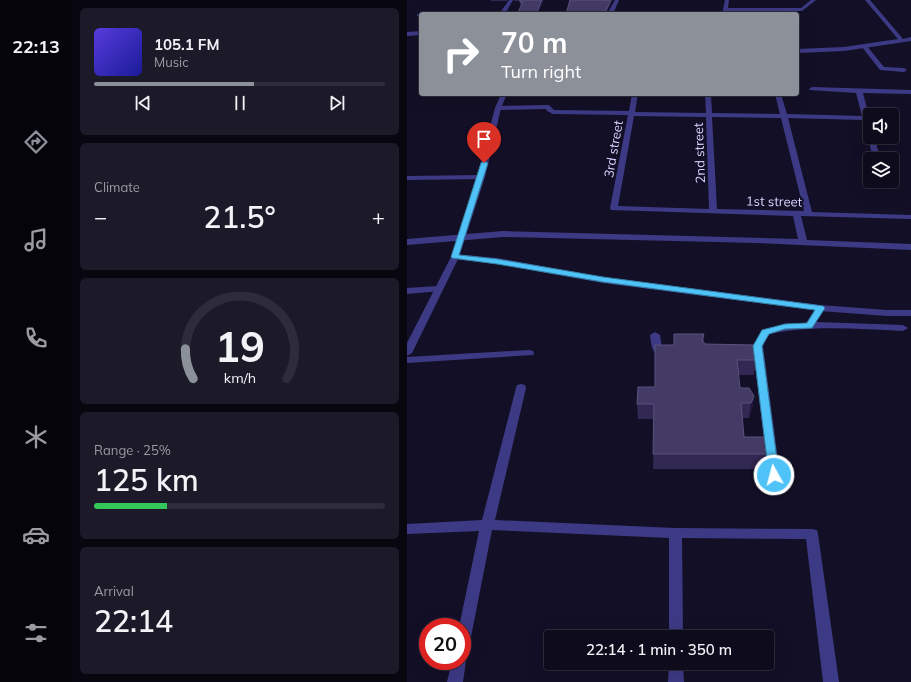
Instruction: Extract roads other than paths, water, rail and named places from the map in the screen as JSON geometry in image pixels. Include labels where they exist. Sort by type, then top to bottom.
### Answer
[{"type":"street","points":[[503,12],[511,0]]},
{"type":"street","points":[[611,12],[617,0]]},
{"type":"street","points":[[727,0],[725,12],[802,9]]},
{"type":"street","points":[[799,12],[814,0]]},
{"type":"street","points":[[867,0],[901,40]]},
{"type":"street","points":[[407,34],[419,33]]},
{"type":"street","points":[[799,51],[844,49],[911,38]]},
{"type":"street","points":[[864,46],[882,68],[905,70]]},
{"type":"street","points":[[812,89],[911,92]]},
{"type":"street","points":[[859,91],[863,108]]},
{"type":"street","points":[[407,353],[455,257],[481,177],[498,108],[503,96]]},
{"type":"street","name":"3rd street","points":[[614,208],[635,96]]},
{"type":"street","name":"2nd street","points":[[708,96],[713,211]]},
{"type":"street","name":"1st street","points":[[614,208],[809,214],[779,96]]},
{"type":"street","points":[[498,108],[549,107],[549,110],[553,112],[863,118]]},
{"type":"street","points":[[407,178],[481,177]]},
{"type":"street","points":[[796,213],[803,242]]},
{"type":"street","points":[[809,214],[911,217]]},
{"type":"street","points":[[407,242],[461,239],[503,234],[803,242],[911,247]]},
{"type":"street","points":[[455,257],[497,261],[603,280],[820,308],[887,313],[911,313]]},
{"type":"street","points":[[407,291],[438,289]]},
{"type":"street","points":[[809,326],[820,308]]},
{"type":"street","points":[[774,475],[755,355],[765,332],[785,326],[903,328]]},
{"type":"street","points":[[655,335],[657,350],[667,354]]},
{"type":"street","points":[[407,360],[529,354]]},
{"type":"street","points":[[468,618],[487,525],[521,388]]},
{"type":"street","points":[[407,529],[487,525],[675,534],[812,534],[831,682]]},
{"type":"street","points":[[675,534],[676,630]]},
{"type":"street","points":[[455,682],[457,670]]},
{"type":"street","points":[[676,670],[676,682]]}]
